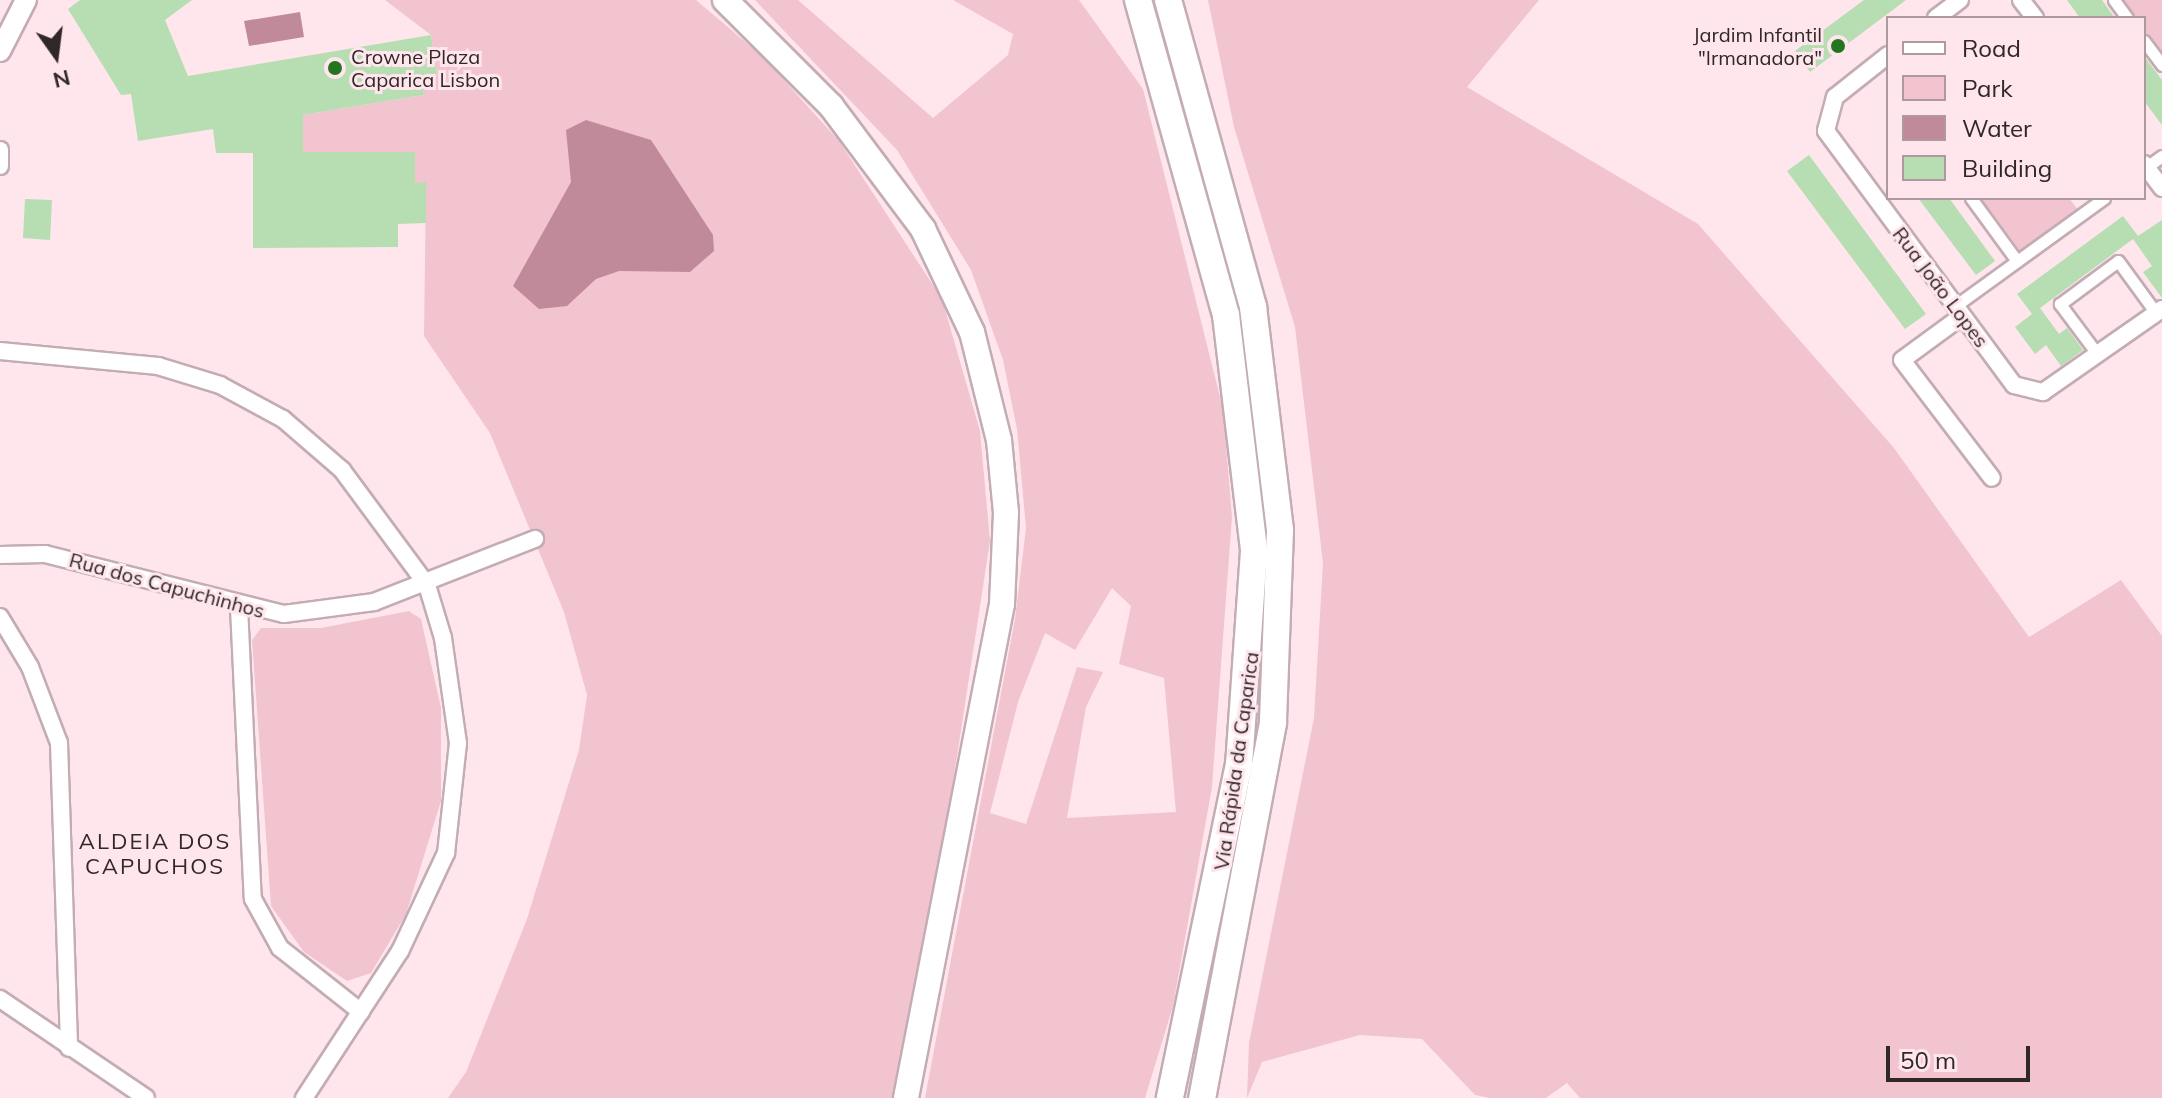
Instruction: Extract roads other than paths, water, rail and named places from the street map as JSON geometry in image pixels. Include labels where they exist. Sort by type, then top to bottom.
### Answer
[{"type":"highway","name":"Via Rápida da Caparica","points":[[1138,0],[1226,315],[1254,551],[1243,742],[1170,1098]]},
{"type":"highway","name":"Via Rápida da Caparica","points":[[1168,0],[1253,307],[1280,530],[1273,723],[1202,1098]]},
{"type":"main road","points":[[725,0],[821,95],[911,210],[963,309],[996,421],[1006,513],[1002,604],[909,1073],[907,1098]]},
{"type":"street","points":[[0,51],[26,0]]},
{"type":"street","points":[[1939,16],[1960,0]]},
{"type":"street","points":[[2021,0],[2033,16]]},
{"type":"street","points":[[2146,44],[2162,65]]},
{"type":"street","name":"Rua João Lopes","points":[[1886,57],[1835,97],[1826,131],[2014,385],[2029,392],[2043,392],[2159,311]]},
{"type":"street","points":[[0,150],[0,166]]},
{"type":"street","points":[[2146,168],[2162,188]]},
{"type":"street","points":[[1972,200],[2017,261]]},
{"type":"street","points":[[2080,200],[2087,210]]},
{"type":"street","points":[[1992,478],[1902,360],[2017,261],[2101,200]]},
{"type":"street","points":[[2098,355],[2060,304],[2118,261],[2159,311]]},
{"type":"street","points":[[0,351],[158,366],[220,385],[283,419],[342,470],[427,585],[443,638],[458,743],[446,853],[431,896],[361,1012],[304,1098]]},
{"type":"street","name":"Rua dos Capuchinhos","points":[[0,555],[45,554],[239,607],[322,612],[427,585],[535,539]]},
{"type":"street","points":[[239,607],[253,899],[280,948],[361,1012]]},
{"type":"street","points":[[0,617],[30,667],[59,743],[69,1048]]},
{"type":"street","points":[[0,999],[146,1098]]},
{"type":"water","points":[[300,12],[304,37],[249,46],[244,21]]},
{"type":"water","points":[[586,120],[651,140],[713,235],[714,251],[690,272],[619,271],[596,279],[567,306],[539,309],[513,286],[571,182],[566,130]]},
{"type":"place","name":"Jardim Infantil \"Irmanadora\"","points":[[1838,46]]},
{"type":"place","name":"Crowne Plaza Caparica Lisbon","points":[[335,68]]},
{"type":"district","name":"ALDEIA DOS CAPUCHOS","points":[[155,854]]}]
